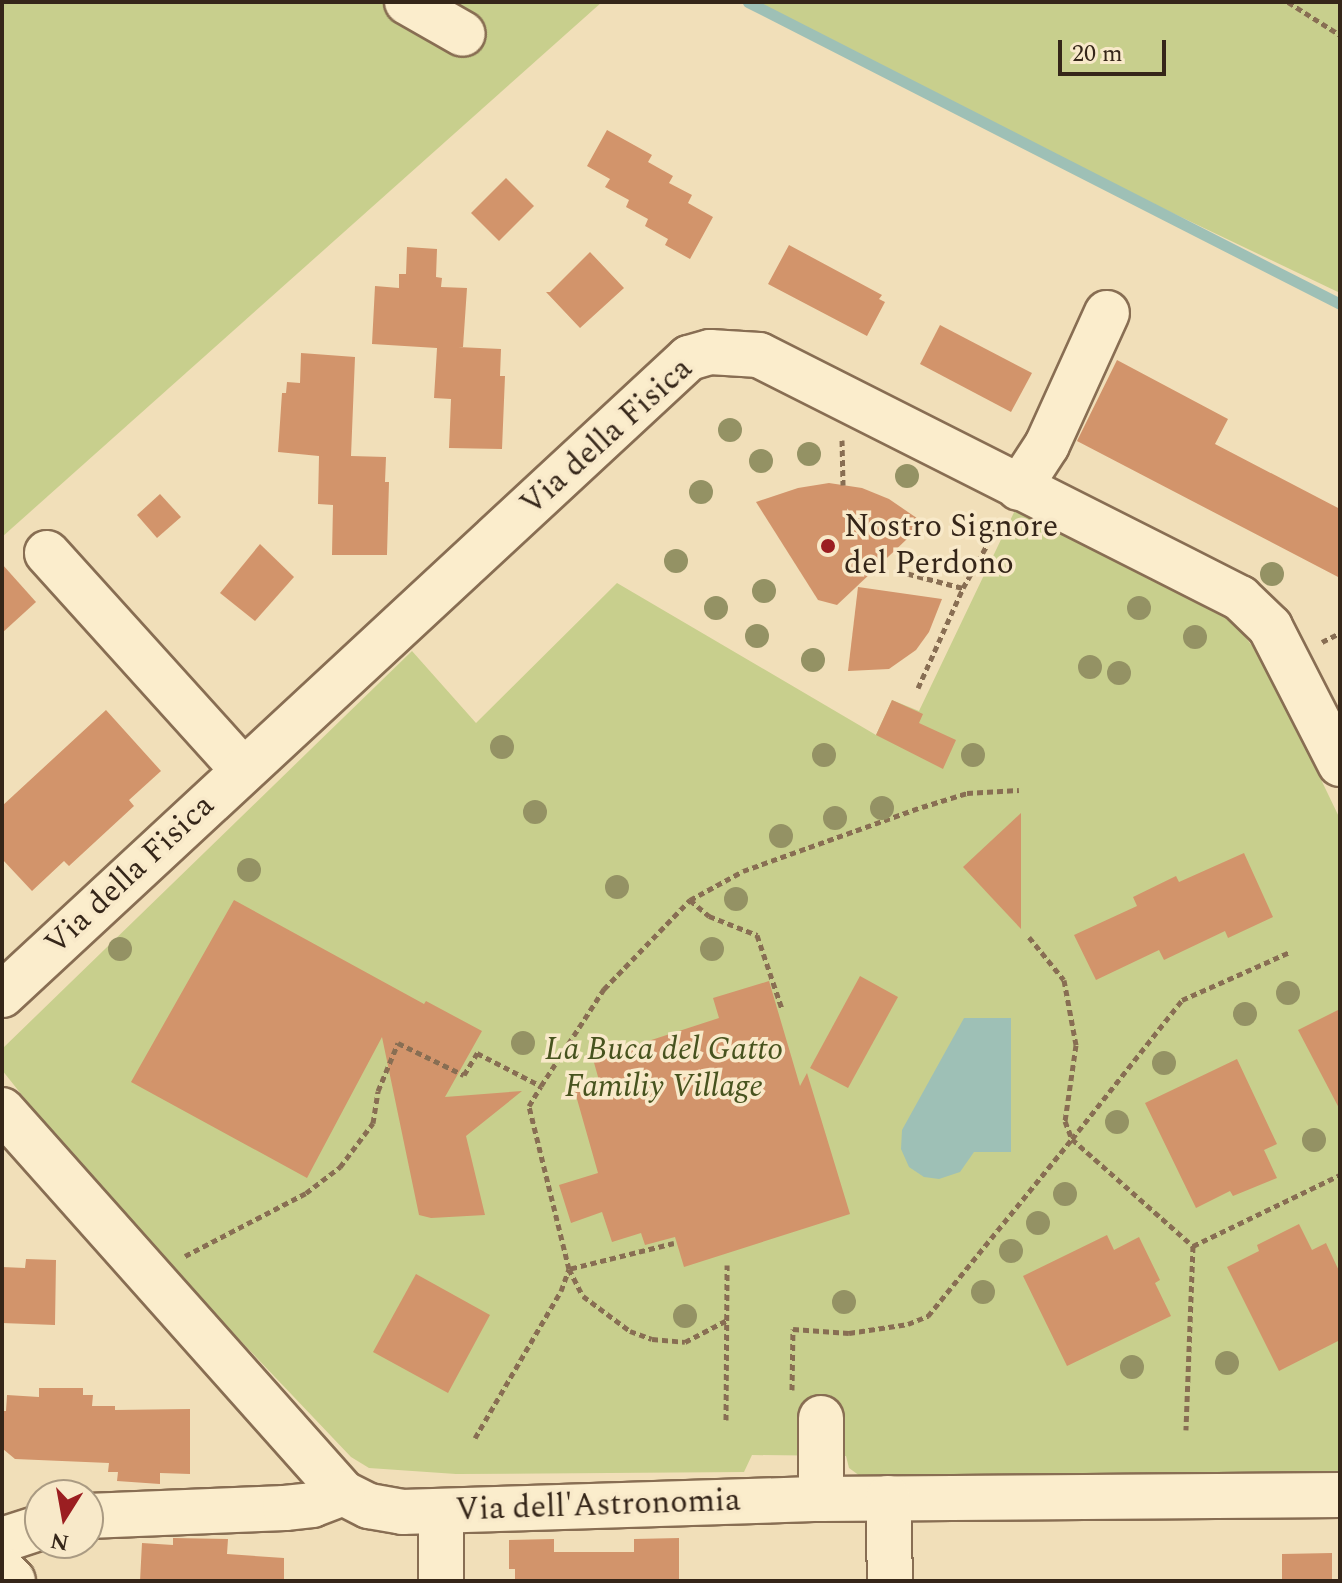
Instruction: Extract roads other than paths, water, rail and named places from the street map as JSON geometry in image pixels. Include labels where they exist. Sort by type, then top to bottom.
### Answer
[{"type":"street","points":[[407,2],[463,34]]},
{"type":"street","points":[[1019,488],[1047,445],[1107,313]]},
{"type":"street","name":"Via della Fisica","points":[[2,995],[689,358],[710,352],[759,355],[1240,598],[1258,612],[1289,659],[1340,764]]},
{"type":"street","points":[[47,553],[243,770]]},
{"type":"street","name":"Via dell'Astronomia","points":[[9,1127],[151,1276],[343,1493],[369,1506],[402,1512],[821,1499],[1340,1495]]},
{"type":"street","points":[[806,1411],[821,1499]]},
{"type":"street","points":[[104,1515],[285,1508],[312,1505],[343,1493]]},
{"type":"street","points":[[888,1498],[890,1564]]},
{"type":"street","points":[[441,1511],[441,1581]]},
{"type":"street","points":[[2,1540],[24,1533]]},
{"type":"street","points":[[2,1569],[13,1581]]},
{"type":"water","points":[[964,1018],[1011,1018],[1011,1152],[974,1152],[960,1172],[939,1179],[924,1177],[909,1167],[901,1149],[902,1130]]},
{"type":"waterway","points":[[748,2],[1340,304]]},
{"type":"place","name":"Nostro Signore del Perdono","points":[[828,546]]},
{"type":"park label","name":"La Buca del Gatto Familiy Village","points":[[664,1070]]}]
